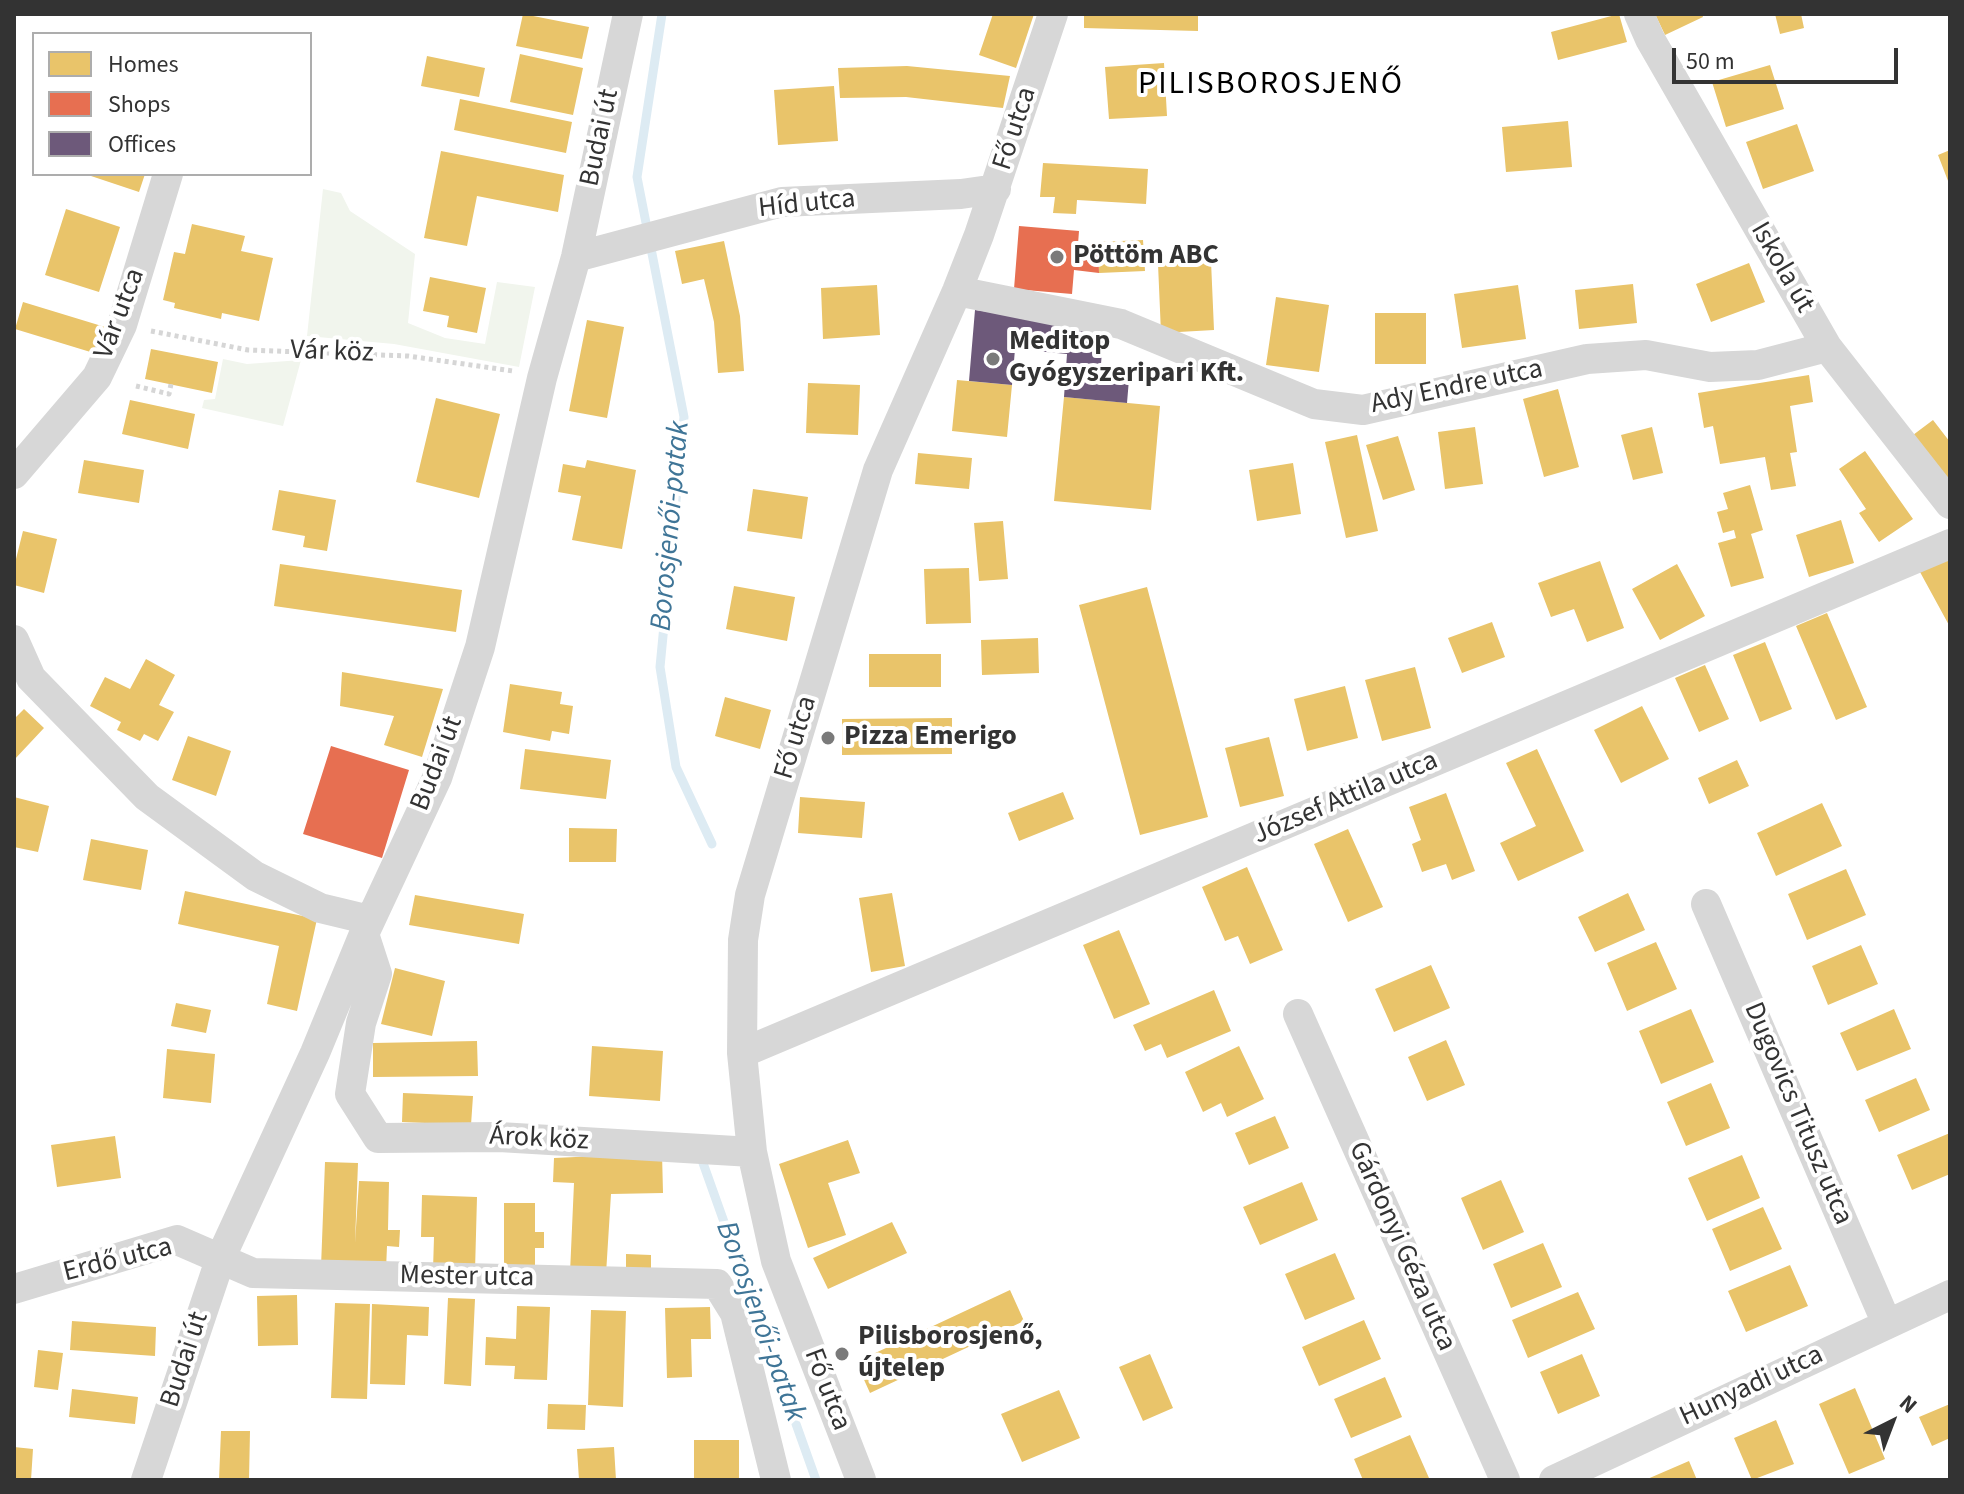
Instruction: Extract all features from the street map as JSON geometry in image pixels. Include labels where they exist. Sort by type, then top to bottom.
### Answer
[{"type":"street","name":"Budai út","points":[[146,1480],[221,1257],[315,1053],[367,927],[437,778],[480,647],[542,378],[576,257],[628,14]]},
{"type":"street","name":"Fő utca","points":[[861,1480],[776,1261],[752,1152],[742,1053],[743,940],[750,895],[878,470],[957,291],[996,189],[1053,14]]},
{"type":"street","name":"Iskola út","points":[[1639,14],[1650,39],[1827,347],[1950,504]]},
{"type":"street","name":"Vár utca","points":[[14,474],[97,377],[122,325],[167,176]]},
{"type":"street","name":"Híd utca","points":[[576,257],[782,202],[961,194],[996,189]]},
{"type":"street","name":"Ady Endre utca","points":[[957,291],[1121,324],[1314,404],[1363,410],[1587,359],[1646,355],[1710,367],[1758,365],[1827,347]]},
{"type":"street","name":"József Attila utca","points":[[742,1053],[1950,544]]},
{"type":"street","points":[[14,640],[31,678],[147,797],[255,876],[367,927]]},
{"type":"street","name":"Dugovics Titusz utca","points":[[1706,904],[1887,1324]]},
{"type":"street","name":"Árok köz","points":[[367,927],[377,974],[361,1023],[350,1094],[378,1138],[499,1137],[752,1152]]},
{"type":"street","name":"Gárdonyi Géza utca","points":[[1298,1014],[1505,1480]]},
{"type":"street","name":"Erdő utca","points":[[14,1289],[177,1240],[221,1257]]},
{"type":"street","name":"Mester utca","points":[[221,1257],[253,1273],[717,1284],[735,1313],[776,1480]]},
{"type":"street","name":"Hunyadi utca","points":[[1554,1480],[1950,1295]]},
{"type":"path","name":"Vár köz","points":[[122,325],[248,350],[408,356],[490,366],[542,378]]},
{"type":"path","points":[[136,386],[169,394],[171,384]]},
{"type":"shaded area","points":[[323,189],[341,193],[350,211],[415,254],[408,323],[445,338],[485,344],[497,282],[535,287],[519,367],[394,344],[307,336]]},
{"type":"shaded area","points":[[223,359],[247,364],[301,360],[283,426],[202,408],[204,400],[215,399]]},
{"type":"building: Homes","points":[[523,14],[589,27],[582,59],[516,46]]},
{"type":"building: Homes","points":[[993,14],[1034,14],[1016,68],[979,55]]},
{"type":"building: Homes","points":[[1084,14],[1198,14],[1198,31],[1084,28]]},
{"type":"building: Homes","points":[[1619,14],[1627,42],[1558,60],[1551,32]]},
{"type":"building: Homes","points":[[1655,14],[1702,14],[1703,17],[1665,35]]},
{"type":"building: Homes","points":[[1775,14],[1801,14],[1804,28],[1780,34]]},
{"type":"building: Homes","points":[[520,54],[583,68],[573,115],[510,102]]},
{"type":"building: Homes","points":[[427,56],[485,68],[479,97],[421,86]]},
{"type":"building: Homes","points":[[1164,63],[1167,116],[1109,119],[1105,67]]},
{"type":"building: Homes","points":[[1770,65],[1784,109],[1726,127],[1712,82]]},
{"type":"building: Homes","points":[[907,66],[1010,76],[1003,108],[906,97],[840,98],[838,68]]},
{"type":"building: Homes","points":[[834,86],[838,141],[778,145],[774,90]]},
{"type":"building: Homes","points":[[460,99],[572,122],[566,153],[454,130]]},
{"type":"building: Homes","points":[[1568,121],[1572,167],[1506,172],[1502,127]]},
{"type":"building: Homes","points":[[1797,124],[1814,171],[1763,189],[1746,142]]},
{"type":"building: Homes","points":[[1950,150],[1950,186],[1938,155]]},
{"type":"building: Homes","points":[[441,151],[564,175],[558,212],[477,196],[467,246],[424,238]]},
{"type":"building: Homes","points":[[1043,163],[1148,169],[1146,204],[1077,200],[1076,214],[1053,213],[1055,197],[1040,197]]},
{"type":"building: Homes","points":[[91,176],[144,176],[139,192]]},
{"type":"building: Homes","points":[[66,209],[120,227],[99,292],[45,275]]},
{"type":"building: Homes","points":[[192,224],[245,236],[241,251],[273,258],[259,321],[222,313],[221,319],[174,308],[175,303],[163,300],[174,252],[185,254]]},
{"type":"building: Homes","points":[[1143,240],[1145,271],[1099,273],[1098,242]]},
{"type":"building: Homes","points":[[724,241],[740,316],[744,371],[718,373],[714,322],[704,279],[682,284],[675,251]]},
{"type":"building: Homes","points":[[1211,261],[1214,330],[1161,333],[1158,264]]},
{"type":"building: Homes","points":[[1749,263],[1765,302],[1711,322],[1696,284]]},
{"type":"building: Homes","points":[[430,277],[486,288],[477,333],[447,327],[449,316],[423,311]]},
{"type":"building: Homes","points":[[1633,284],[1637,323],[1579,329],[1575,290]]},
{"type":"building: Homes","points":[[877,285],[880,335],[823,339],[821,288]]},
{"type":"building: Homes","points":[[1518,285],[1526,339],[1462,348],[1454,294]]},
{"type":"building: Homes","points":[[1276,297],[1329,305],[1319,372],[1266,365]]},
{"type":"building: Homes","points":[[23,302],[105,327],[97,354],[15,329]]},
{"type":"building: Homes","points":[[1375,313],[1426,313],[1426,364],[1375,364]]},
{"type":"building: Homes","points":[[587,320],[624,327],[607,418],[569,411]]},
{"type":"building: Homes","points":[[151,349],[218,362],[212,393],[145,379]]},
{"type":"building: Homes","points":[[1809,375],[1813,402],[1790,406],[1797,452],[1790,453],[1796,486],[1771,490],[1765,457],[1720,464],[1713,426],[1704,428],[1698,393]]},
{"type":"building: Homes","points":[[957,380],[1012,385],[1007,437],[952,431]]},
{"type":"building: Homes","points":[[808,383],[860,385],[858,435],[806,433]]},
{"type":"building: Homes","points":[[1558,389],[1579,467],[1544,477],[1523,399]]},
{"type":"building: Homes","points":[[1064,397],[1160,406],[1151,510],[1054,501]]},
{"type":"building: Homes","points":[[436,398],[500,414],[479,498],[416,482]]},
{"type":"building: Homes","points":[[130,400],[195,414],[188,449],[122,434]]},
{"type":"building: Homes","points":[[1933,420],[1950,442],[1950,491],[1909,438]]},
{"type":"building: Homes","points":[[1475,427],[1483,484],[1445,489],[1438,432]]},
{"type":"building: Homes","points":[[1652,427],[1663,473],[1633,480],[1621,435]]},
{"type":"building: Homes","points":[[1357,435],[1378,531],[1346,538],[1325,442]]},
{"type":"building: Homes","points":[[1398,436],[1415,490],[1383,500],[1366,445]]},
{"type":"building: Homes","points":[[1865,451],[1913,519],[1879,542],[1859,513],[1866,509],[1839,469]]},
{"type":"building: Homes","points":[[918,453],[972,458],[969,489],[915,484]]},
{"type":"building: Homes","points":[[84,460],[144,470],[139,503],[78,493]]},
{"type":"building: Homes","points":[[587,460],[636,470],[622,549],[572,540],[581,496],[558,492],[563,464],[585,468]]},
{"type":"building: Homes","points":[[1293,463],[1301,514],[1257,521],[1249,470]]},
{"type":"building: Homes","points":[[1750,485],[1763,530],[1751,534],[1764,578],[1731,587],[1718,543],[1736,538],[1734,530],[1723,533],[1717,512],[1728,509],[1723,493]]},
{"type":"building: Homes","points":[[753,489],[808,497],[802,539],[747,531]]},
{"type":"building: Homes","points":[[279,490],[336,500],[327,551],[303,547],[305,536],[272,530]]},
{"type":"building: Homes","points":[[1841,520],[1854,563],[1809,577],[1796,535]]},
{"type":"building: Homes","points":[[1003,521],[1008,579],[979,581],[974,523]]},
{"type":"building: Homes","points":[[23,531],[57,539],[44,593],[14,585],[14,567]]},
{"type":"building: Homes","points":[[1947,557],[1950,562],[1950,627],[1920,572]]},
{"type":"building: Homes","points":[[1600,561],[1624,628],[1587,642],[1574,609],[1551,617],[1538,583]]},
{"type":"building: Homes","points":[[280,564],[462,590],[456,632],[274,606]]},
{"type":"building: Homes","points":[[1677,564],[1705,616],[1660,640],[1632,589]]},
{"type":"building: Homes","points":[[969,568],[971,623],[926,624],[924,569]]},
{"type":"building: Homes","points":[[734,586],[795,597],[787,641],[726,629]]},
{"type":"building: Homes","points":[[1147,587],[1208,817],[1140,835],[1079,605]]},
{"type":"building: Homes","points":[[1827,613],[1867,707],[1836,720],[1796,626]]},
{"type":"building: Homes","points":[[1492,622],[1505,657],[1462,673],[1448,638]]},
{"type":"building: Homes","points":[[1038,638],[1039,673],[982,675],[981,640]]},
{"type":"building: Homes","points":[[1765,642],[1792,709],[1760,722],[1733,655]]},
{"type":"building: Homes","points":[[869,654],[941,654],[941,687],[869,687]]},
{"type":"building: Homes","points":[[146,659],[175,675],[159,705],[174,712],[158,741],[144,734],[140,741],[117,730],[121,722],[90,706],[105,677],[130,689]]},
{"type":"building: Homes","points":[[1705,665],[1729,719],[1699,732],[1675,678]]},
{"type":"building: Homes","points":[[1415,667],[1431,728],[1382,741],[1365,680]]},
{"type":"building: Homes","points":[[342,672],[443,689],[422,757],[384,745],[394,716],[340,706]]},
{"type":"building: Homes","points":[[510,684],[562,692],[560,704],[573,706],[569,734],[552,731],[550,741],[503,732]]},
{"type":"building: Homes","points":[[1345,686],[1358,738],[1307,751],[1294,699]]},
{"type":"building: Homes","points":[[725,697],[771,710],[760,749],[715,736]]},
{"type":"building: Homes","points":[[1642,706],[1669,759],[1621,783],[1594,730]]},
{"type":"building: Homes","points":[[24,709],[44,728],[14,760],[14,719]]},
{"type":"building: Homes","points":[[952,718],[952,754],[842,755],[842,719]]},
{"type":"building: Homes","points":[[188,736],[231,751],[216,796],[172,780]]},
{"type":"building: Homes","points":[[1269,737],[1284,796],[1240,807],[1225,748]]},
{"type":"building: Homes","points":[[525,749],[611,760],[606,799],[520,789]]},
{"type":"building: Homes","points":[[1537,749],[1584,851],[1518,881],[1500,843],[1536,826],[1506,763]]},
{"type":"building: Homes","points":[[1737,760],[1749,786],[1709,804],[1698,778]]},
{"type":"building: Homes","points":[[1063,792],[1074,819],[1019,841],[1008,813]]},
{"type":"building: Homes","points":[[1446,793],[1475,871],[1452,880],[1446,864],[1422,872],[1412,844],[1421,840],[1409,807]]},
{"type":"building: Homes","points":[[14,797],[49,806],[38,852],[14,847]]},
{"type":"building: Homes","points":[[800,797],[865,802],[862,838],[798,833]]},
{"type":"building: Homes","points":[[1822,803],[1842,846],[1776,876],[1757,833]]},
{"type":"building: Homes","points":[[569,828],[617,829],[616,862],[569,862]]},
{"type":"building: Homes","points":[[1348,829],[1383,907],[1348,922],[1314,844]]},
{"type":"building: Homes","points":[[91,839],[148,850],[141,890],[83,880]]},
{"type":"building: Homes","points":[[1247,867],[1283,950],[1250,964],[1238,936],[1225,941],[1202,887]]},
{"type":"building: Homes","points":[[1846,869],[1866,915],[1807,940],[1788,894]]},
{"type":"building: Homes","points":[[185,891],[317,919],[297,1011],[267,1004],[279,946],[178,924]]},
{"type":"building: Homes","points":[[892,893],[905,966],[871,972],[859,898]]},
{"type":"building: Homes","points":[[1628,893],[1645,930],[1595,952],[1578,917]]},
{"type":"building: Homes","points":[[415,895],[524,914],[519,944],[409,925]]},
{"type":"building: Homes","points":[[1119,930],[1150,1004],[1114,1019],[1083,945]]},
{"type":"building: Homes","points":[[1656,942],[1677,989],[1627,1011],[1607,963]]},
{"type":"building: Homes","points":[[1861,945],[1878,984],[1828,1005],[1812,966]]},
{"type":"building: Homes","points":[[1431,965],[1450,1008],[1394,1032],[1375,989]]},
{"type":"building: Homes","points":[[395,968],[445,981],[432,1036],[381,1024]]},
{"type":"building: Homes","points":[[1214,990],[1231,1031],[1167,1058],[1161,1044],[1145,1051],[1133,1025]]},
{"type":"building: Homes","points":[[176,1003],[211,1010],[206,1033],[171,1026]]},
{"type":"building: Homes","points":[[1691,1009],[1714,1062],[1661,1084],[1639,1031]]},
{"type":"building: Homes","points":[[1894,1009],[1911,1049],[1857,1071],[1840,1033]]},
{"type":"building: Homes","points":[[1446,1040],[1465,1085],[1427,1101],[1408,1057]]},
{"type":"building: Homes","points":[[477,1041],[478,1076],[373,1077],[373,1043]]},
{"type":"building: Homes","points":[[592,1046],[663,1051],[660,1101],[589,1096]]},
{"type":"building: Homes","points":[[1239,1046],[1264,1099],[1227,1117],[1221,1103],[1203,1112],[1185,1072]]},
{"type":"building: Homes","points":[[167,1049],[215,1054],[211,1103],[163,1098]]},
{"type":"building: Homes","points":[[1916,1078],[1930,1110],[1879,1132],[1865,1100]]},
{"type":"building: Homes","points":[[1711,1083],[1730,1128],[1686,1146],[1667,1102]]},
{"type":"building: Homes","points":[[403,1093],[473,1096],[471,1125],[402,1122]]},
{"type":"building: Homes","points":[[1275,1116],[1289,1148],[1249,1165],[1235,1133]]},
{"type":"building: Homes","points":[[1950,1133],[1950,1174],[1912,1190],[1897,1155]]},
{"type":"building: Homes","points":[[115,1136],[121,1178],[57,1187],[51,1145]]},
{"type":"building: Homes","points":[[848,1140],[860,1173],[828,1183],[846,1235],[808,1248],[779,1164]]},
{"type":"building: Homes","points":[[662,1153],[663,1193],[611,1194],[606,1274],[570,1273],[574,1183],[553,1182],[554,1158]]},
{"type":"building: Homes","points":[[1742,1155],[1760,1198],[1707,1221],[1688,1178]]},
{"type":"building: Homes","points":[[325,1162],[358,1163],[355,1243],[359,1181],[389,1182],[388,1230],[400,1230],[399,1247],[387,1246],[386,1270],[321,1267]]},
{"type":"building: Homes","points":[[1501,1180],[1524,1232],[1483,1250],[1461,1198]]},
{"type":"building: Homes","points":[[1302,1182],[1318,1220],[1260,1245],[1243,1207]]},
{"type":"building: Homes","points":[[422,1195],[477,1197],[475,1271],[433,1270],[434,1237],[421,1237]]},
{"type":"building: Homes","points":[[504,1203],[535,1203],[535,1232],[544,1232],[544,1248],[535,1248],[535,1270],[504,1270]]},
{"type":"building: Homes","points":[[1763,1207],[1782,1249],[1730,1271],[1712,1229]]},
{"type":"building: Homes","points":[[892,1222],[907,1253],[828,1289],[813,1258]]},
{"type":"building: Homes","points":[[1543,1243],[1562,1287],[1511,1308],[1493,1264]]},
{"type":"building: Homes","points":[[1335,1253],[1355,1299],[1305,1320],[1285,1274]]},
{"type":"building: Homes","points":[[626,1254],[651,1255],[651,1274],[626,1273]]},
{"type":"building: Homes","points":[[1790,1265],[1808,1306],[1746,1332],[1728,1291]]},
{"type":"building: Homes","points":[[1010,1290],[1024,1321],[870,1393],[856,1362]]},
{"type":"building: Homes","points":[[1578,1292],[1595,1329],[1528,1358],[1512,1320]]},
{"type":"building: Homes","points":[[297,1295],[298,1345],[258,1346],[257,1296]]},
{"type":"building: Homes","points":[[448,1298],[475,1299],[471,1386],[444,1384]]},
{"type":"building: Homes","points":[[335,1303],[370,1304],[367,1399],[331,1398]]},
{"type":"building: Homes","points":[[372,1304],[429,1307],[428,1336],[407,1335],[405,1385],[370,1384]]},
{"type":"building: Homes","points":[[517,1306],[550,1307],[547,1380],[514,1379],[515,1366],[485,1365],[486,1337],[516,1339]]},
{"type":"building: Homes","points":[[710,1307],[711,1339],[691,1339],[692,1377],[667,1378],[665,1308]]},
{"type":"building: Homes","points":[[591,1310],[626,1311],[623,1407],[588,1405]]},
{"type":"building: Homes","points":[[1364,1320],[1381,1359],[1319,1386],[1302,1347]]},
{"type":"building: Homes","points":[[72,1321],[156,1327],[155,1356],[70,1350]]},
{"type":"building: Homes","points":[[38,1350],[63,1353],[58,1390],[34,1387]]},
{"type":"building: Homes","points":[[1150,1354],[1173,1408],[1143,1421],[1119,1367]]},
{"type":"building: Homes","points":[[1582,1354],[1600,1396],[1558,1414],[1540,1372]]},
{"type":"building: Homes","points":[[1385,1377],[1402,1417],[1351,1438],[1334,1399]]},
{"type":"building: Homes","points":[[1855,1388],[1885,1459],[1849,1474],[1819,1404]]},
{"type":"building: Homes","points":[[72,1389],[138,1397],[135,1424],[69,1417]]},
{"type":"building: Homes","points":[[1059,1390],[1080,1438],[1022,1462],[1001,1414]]},
{"type":"building: Homes","points":[[548,1404],[586,1405],[585,1430],[547,1429]]},
{"type":"building: Homes","points":[[1950,1404],[1950,1438],[1932,1446],[1919,1417]]},
{"type":"building: Homes","points":[[1776,1420],[1794,1464],[1752,1480],[1734,1438]]},
{"type":"building: Homes","points":[[221,1431],[250,1431],[249,1480],[219,1480]]},
{"type":"building: Homes","points":[[1410,1435],[1429,1478],[1363,1480],[1354,1459]]},
{"type":"building: Homes","points":[[694,1440],[739,1440],[739,1480],[694,1480]]},
{"type":"building: Homes","points":[[14,1447],[33,1449],[31,1480],[14,1480]]},
{"type":"building: Homes","points":[[614,1447],[616,1480],[579,1480],[577,1449]]},
{"type":"building: Homes","points":[[1689,1461],[1697,1480],[1645,1480]]},
{"type":"building: Shops","name":"Pöttöm ABC","points":[[1019,226],[1079,231],[1078,244],[1098,242],[1099,273],[1074,270],[1072,294],[1014,289]]},
{"type":"building: Shops","points":[[331,746],[409,770],[382,858],[303,834]]},
{"type":"building: Offices","name":"Meditop Gyógyszeripari Kft.","points":[[975,310],[1104,327],[1101,364],[1130,367],[1127,403],[1064,397],[1067,354],[1015,349],[1012,385],[969,381]]},
{"type":"waterway","name":"Borosjenői-patak","points":[[662,14],[637,177],[684,417],[660,667],[676,767],[712,844]]},
{"type":"waterway","name":"Borosjenői-patak","points":[[703,1163],[816,1480]]},
{"type":"place","name":"Pöttöm ABC","points":[[1057,257]]},
{"type":"place","name":"Meditop Gyógyszeripari Kft.","points":[[993,359]]},
{"type":"place","name":"Pizza Emerigo","points":[[828,738]]},
{"type":"place","name":"Pilisborosjenő, újtelep","points":[[842,1354]]},
{"type":"district","name":"PILISBOROSJENŐ","points":[[1271,86]]}]
